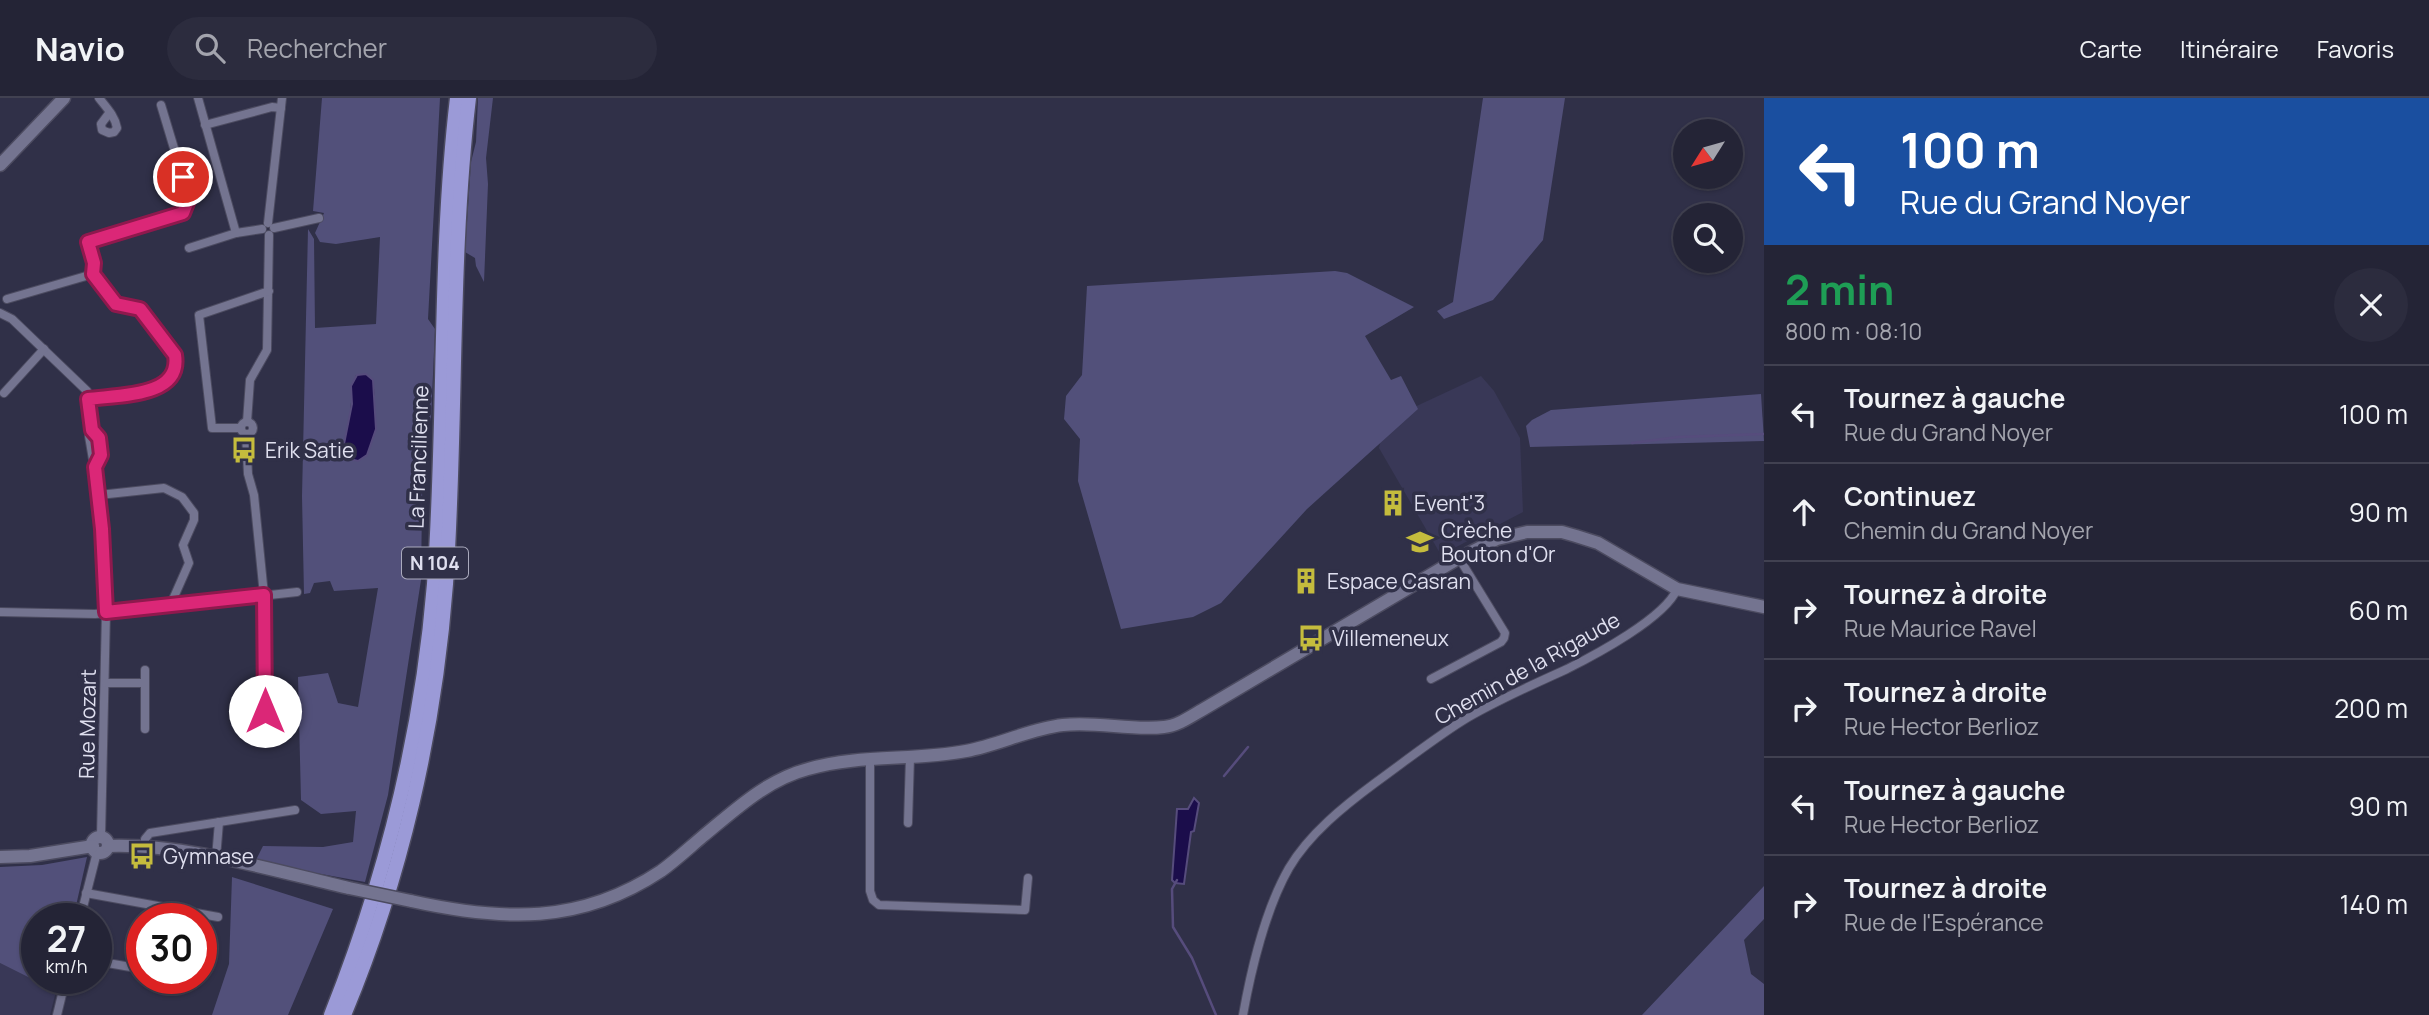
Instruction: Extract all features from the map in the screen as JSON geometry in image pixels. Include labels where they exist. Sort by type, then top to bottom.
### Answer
[{"type":"highway","name":"La Francilienne","points":[[331,1015],[381,873],[414,737],[425,664],[438,505],[447,208],[457,98]]},
{"type":"highway","name":"La Francilienne","points":[[344,1015],[374,936],[396,863],[426,738],[438,663],[451,504],[456,270],[469,98]]},
{"type":"main road","points":[[0,165],[64,98]]},
{"type":"main road","points":[[0,857],[30,856],[100,845],[145,846],[216,858],[468,913],[540,915],[603,900],[635,886],[662,870],[756,793],[783,778],[822,766],[968,751],[1034,730],[1064,725],[1090,723],[1153,728],[1183,721],[1459,558],[1508,536],[1527,532],[1562,533],[1598,543],[1659,581],[1677,589],[1764,607]]},
{"type":"street","points":[[99,98],[110,113]]},
{"type":"street","points":[[198,98],[236,233]]},
{"type":"street","points":[[251,712],[265,711],[264,595],[254,495],[248,474],[245,428],[250,380],[267,350],[268,229],[282,98]]},
{"type":"street","points":[[0,313],[12,319],[82,385],[87,391],[88,399],[152,391],[168,380],[176,363],[175,355],[140,309],[116,304],[93,274],[94,263],[88,242],[183,213],[189,198],[161,105]]},
{"type":"street","points":[[205,125],[272,107],[281,108]]},
{"type":"street","points":[[189,248],[236,233],[319,218]]},
{"type":"street","points":[[7,299],[93,274]]},
{"type":"street","points":[[245,428],[212,428],[199,315],[269,292]]},
{"type":"street","points":[[4,393],[44,349]]},
{"type":"street","name":"Rue Mozart","points":[[84,903],[100,845],[106,683],[106,612],[95,467],[101,455],[99,438],[92,430],[88,399]]},
{"type":"street","points":[[99,495],[164,488],[182,497],[194,513],[194,520],[183,545],[189,563],[170,606]]},
{"type":"street","points":[[1430,679],[1504,638],[1505,633],[1459,558]]},
{"type":"street","name":"Chemin de la Rigaude","points":[[1243,1015],[1251,973],[1272,905],[1288,869],[1301,850],[1329,820],[1356,797],[1463,721],[1606,649],[1663,607],[1673,598],[1677,589]]},
{"type":"street","points":[[0,612],[106,612],[297,592]]},
{"type":"street","points":[[145,670],[145,729]]},
{"type":"street","points":[[106,683],[145,683]]},
{"type":"street","points":[[908,823],[909,757]]},
{"type":"street","points":[[869,760],[870,891],[873,900],[879,905],[1025,910],[1028,878]]},
{"type":"street","points":[[145,846],[145,839],[150,833],[295,810]]},
{"type":"street","points":[[216,858],[219,822]]},
{"type":"street","points":[[86,893],[218,916]]},
{"type":"street","points":[[57,1015],[62,994]]},
{"type":"shaded area","points":[[322,98],[440,98],[428,319],[435,329],[431,420],[423,430],[421,580],[388,795],[365,882],[255,862],[263,846],[323,847],[353,842],[356,811],[321,814],[301,800],[298,677],[328,673],[338,703],[358,707],[378,588],[334,591],[330,581],[314,583],[310,593],[304,594],[302,496],[308,229],[314,239],[315,328],[376,324],[380,237],[336,244],[320,242],[315,233],[324,213],[313,211]],"holes":[[[366,374],[373,380],[375,397],[349,421],[356,375]]]},
{"type":"shaded area","points":[[478,98],[493,98],[486,158],[488,184],[484,282],[475,258],[465,252]]},
{"type":"shaded area","points":[[1483,98],[1565,98],[1543,240],[1493,300],[1444,319],[1437,311],[1453,302]]},
{"type":"shaded area","points":[[1335,271],[1347,273],[1414,307],[1365,336],[1391,380],[1401,376],[1418,409],[1307,509],[1221,603],[1193,617],[1121,629],[1078,481],[1080,439],[1064,419],[1066,396],[1082,375],[1087,286]]},
{"type":"shaded area","points":[[366,374],[373,380],[376,429],[367,455],[358,461],[350,459],[345,453],[344,444],[352,404],[351,386],[357,375]]},
{"type":"shaded area","points":[[1481,376],[1494,391],[1520,438],[1523,512],[1441,555],[1379,448],[1381,439],[1408,410]]},
{"type":"shaded area","points":[[1761,394],[1764,441],[1530,447],[1526,426],[1551,410]]},
{"type":"shaded area","points":[[1194,798],[1199,803],[1194,831],[1191,832],[1184,884],[1175,883],[1172,880],[1177,809],[1188,809]]},
{"type":"shaded area","points":[[87,857],[77,903],[21,903],[21,974],[0,963],[0,867],[42,865]]},
{"type":"shaded area","points":[[232,877],[333,909],[288,1015],[212,1015],[229,964]]},
{"type":"shaded area","points":[[1764,886],[1764,919],[1744,940],[1751,974],[1764,984],[1764,1015],[1642,1015]]},
{"type":"shaded area","points":[[0,963],[21,974],[21,994],[55,994],[50,1015],[0,1015]]},
{"type":"waterway","points":[[1632,443],[1678,437],[1764,434]]},
{"type":"waterway","points":[[1224,776],[1248,747]]},
{"type":"waterway","points":[[1177,880],[1172,889],[1173,927],[1192,958],[1216,1015]]},
{"type":"place","name":"Erik Satie","points":[[244,450]]},
{"type":"place","name":"Event'3","points":[[1393,503]]},
{"type":"place","name":"Crèche Bouton d'Or","points":[[1420,542]]},
{"type":"place","name":"Espace Casran","points":[[1306,581]]},
{"type":"place","name":"Villemeneux","points":[[1311,638]]},
{"type":"place","name":"Gymnase","points":[[142,856]]},
{"type":"route","points":[[183,177],[189,198],[183,213],[88,242],[94,263],[93,274],[116,304],[140,309],[175,355],[176,363],[168,380],[152,391],[88,399],[92,430],[99,438],[101,455],[95,467],[102,529],[106,612],[264,595],[265,711]]}]
